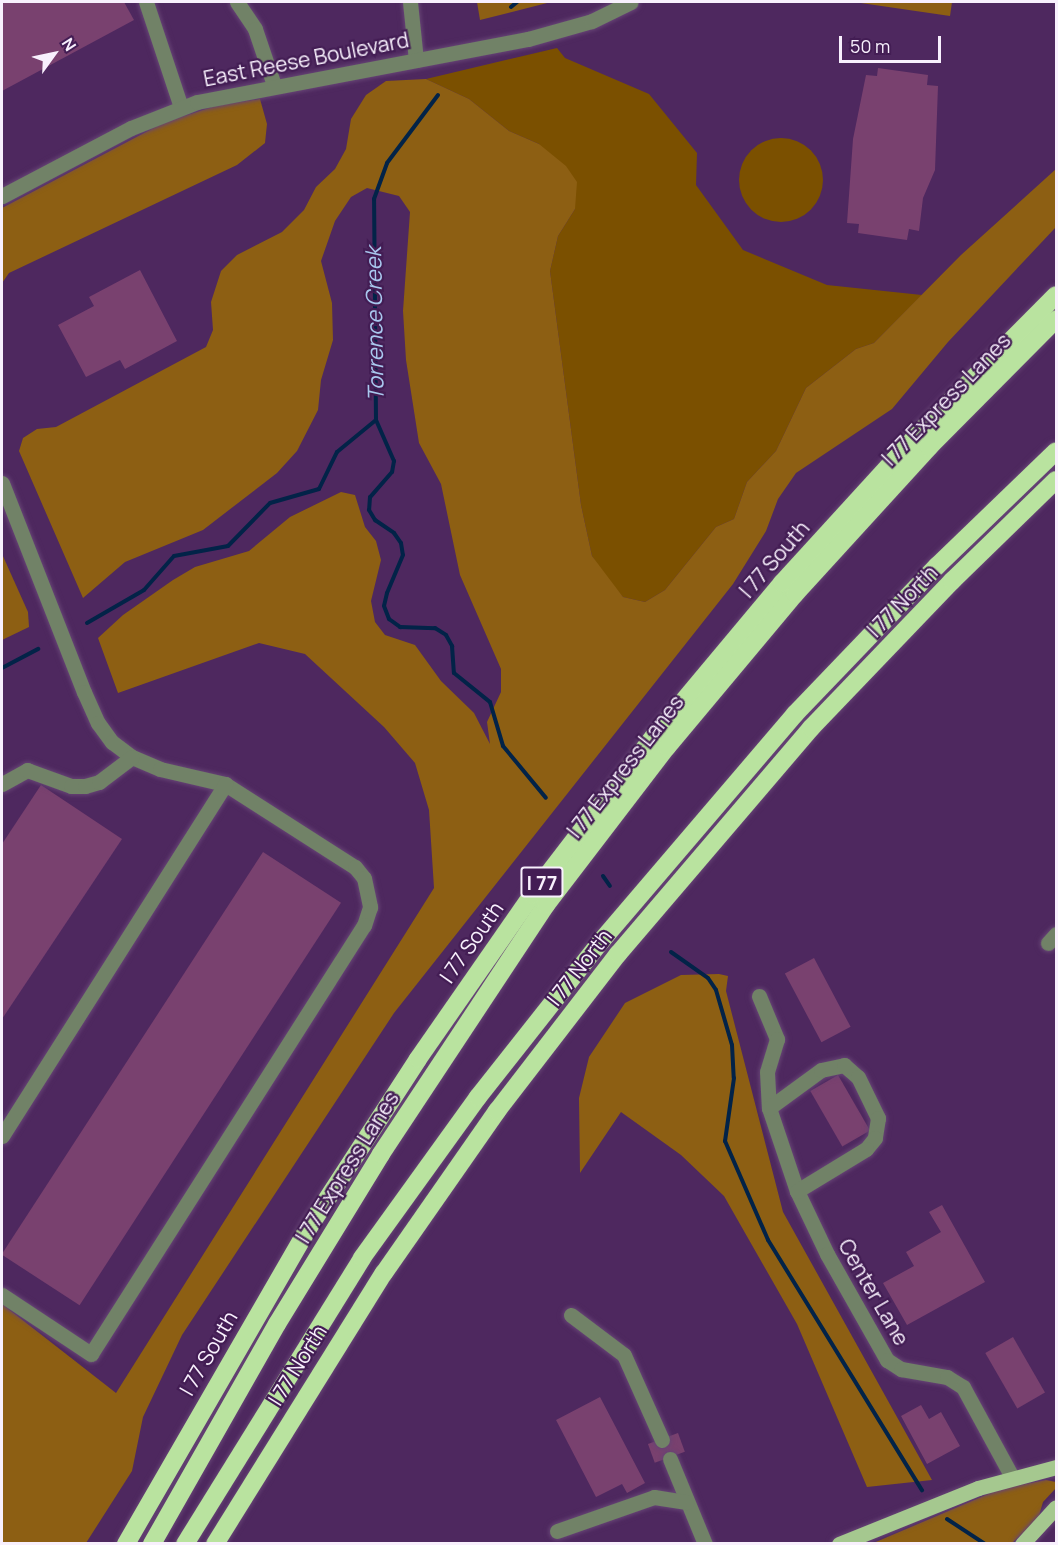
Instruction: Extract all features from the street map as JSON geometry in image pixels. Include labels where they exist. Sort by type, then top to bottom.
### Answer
[{"type":"highway","name":"I 77 South","points":[[126,1544],[258,1312],[339,1180],[474,976],[559,859],[668,719],[789,574],[917,435],[1056,295]]},
{"type":"highway","name":"I 77 Express Lanes","points":[[152,1544],[334,1229],[441,1061],[546,905],[667,747],[795,594],[929,447],[1056,319]]},
{"type":"highway","points":[[185,1544],[362,1258],[478,1097],[595,949],[803,706],[929,574],[1056,451]]},
{"type":"highway","name":"I 77 North","points":[[216,1544],[384,1273],[497,1111],[618,954],[812,728],[952,581],[1056,480]]},
{"type":"main road","points":[[839,1544],[1012,1477],[1056,1467]]},
{"type":"main road","points":[[1022,1544],[1056,1507]]},
{"type":"street","points":[[146,2],[181,107]]},
{"type":"street","points":[[237,2],[255,29],[274,85]]},
{"type":"street","points":[[410,2],[416,60]]},
{"type":"street","name":"East Reese Boulevard","points":[[2,196],[130,128],[181,107],[274,85],[416,60],[569,28],[631,2]]},
{"type":"street","points":[[2,483],[98,723],[112,741],[132,757],[160,769],[225,783],[355,867],[368,892],[370,907],[364,925],[91,1354],[2,1295]]},
{"type":"street","points":[[2,784],[27,770],[71,786],[85,786],[99,782],[132,757]]},
{"type":"street","points":[[2,1136],[225,783]]},
{"type":"street","name":"Center Lane","points":[[759,996],[777,1039],[767,1072],[769,1108],[797,1191],[887,1360],[901,1369],[946,1377],[963,1387],[1012,1477]]},
{"type":"street","points":[[769,1108],[821,1070],[844,1065],[858,1077],[878,1118],[875,1138],[866,1149],[797,1191]]},
{"type":"street","points":[[571,1315],[624,1355],[662,1440]]},
{"type":"street","points":[[670,1459],[705,1544]]},
{"type":"street","points":[[557,1531],[654,1497],[687,1502]]},
{"type":"shaded area","points":[[477,2],[551,2],[480,20]]},
{"type":"shaded area","points":[[854,2],[952,2],[950,16]]},
{"type":"shaded area","points":[[557,48],[565,58],[649,94],[697,153],[696,185],[743,250],[827,285],[922,295],[874,343],[856,349],[806,388],[776,451],[747,482],[734,519],[716,527],[665,590],[645,602],[623,597],[606,578],[592,556],[581,505],[550,271],[558,236],[575,209],[539,144],[509,131],[469,99],[426,79]]},
{"type":"shaded area","points":[[426,79],[469,99],[509,131],[539,144],[566,166],[577,182],[575,209],[558,236],[550,271],[581,505],[592,556],[623,597],[645,602],[665,590],[716,527],[734,519],[747,482],[776,451],[806,388],[856,349],[874,343],[961,255],[1056,169],[1056,227],[948,342],[892,409],[796,473],[778,499],[766,531],[733,584],[394,1013],[182,1335],[143,1417],[132,1471],[86,1543],[2,1543],[2,1304],[116,1393],[434,888],[429,810],[415,763],[384,727],[305,654],[259,643],[118,693],[98,638],[123,615],[173,580],[195,567],[249,551],[290,517],[341,492],[355,495],[365,527],[376,541],[381,560],[371,601],[375,622],[385,635],[415,645],[441,681],[474,713],[490,744],[487,722],[501,692],[501,669],[460,575],[441,484],[419,443],[406,360],[403,311],[410,212],[399,196],[367,188],[351,197],[335,221],[321,261],[332,303],[333,340],[321,380],[318,410],[297,451],[277,473],[203,530],[125,562],[83,598],[19,451],[23,438],[37,429],[56,427],[206,347],[213,330],[211,302],[221,271],[237,255],[282,232],[304,210],[316,187],[335,169],[346,149],[351,119],[366,95],[386,81]]},
{"type":"shaded area","points":[[260,99],[267,124],[265,143],[237,165],[9,273],[2,283],[2,208],[163,123],[215,106]]},
{"type":"shaded area","points":[[781,138],[797,141],[811,150],[820,164],[823,180],[820,196],[811,210],[797,219],[781,222],[765,219],[751,210],[742,196],[739,180],[742,164],[751,150],[765,141]]},
{"type":"shaded area","points":[[2,554],[28,612],[29,627],[2,640]]},
{"type":"shaded area","points":[[719,974],[728,976],[726,991],[783,1212],[932,1480],[867,1487],[797,1324],[724,1196],[681,1155],[621,1112],[580,1173],[579,1098],[589,1057],[625,1003],[681,975]]},
{"type":"shaded area","points":[[1046,1480],[1056,1482],[1056,1488],[1043,1502],[1038,1519],[1012,1543],[871,1544],[1000,1489]]},
{"type":"building","points":[[2,2],[124,2],[134,20],[2,91]]},
{"type":"building","points":[[878,68],[928,75],[927,85],[938,86],[935,170],[923,198],[919,231],[909,229],[907,240],[858,233],[859,224],[847,223],[853,139],[866,75],[877,76]]},
{"type":"building","points":[[140,270],[177,341],[125,369],[120,360],[86,377],[58,325],[94,306],[89,297]]},
{"type":"building","points":[[41,785],[122,839],[2,1019],[2,844]]},
{"type":"building","points":[[263,852],[341,903],[80,1305],[2,1254]]},
{"type":"building","points":[[814,958],[851,1027],[821,1042],[785,973]]},
{"type":"building","points":[[838,1075],[870,1130],[842,1146],[810,1091]]},
{"type":"building","points":[[942,1205],[985,1282],[907,1325],[883,1283],[914,1266],[906,1252],[941,1232],[929,1212]]},
{"type":"building","points":[[1013,1337],[1045,1392],[1017,1408],[985,1353]]},
{"type":"building","points":[[600,1397],[645,1483],[627,1493],[622,1484],[596,1497],[556,1420]]},
{"type":"building","points":[[921,1405],[929,1419],[941,1412],[960,1446],[927,1464],[901,1416]]},
{"type":"building","points":[[678,1433],[685,1452],[655,1463],[648,1444]]},
{"type":"waterway","name":"Torrence Creek","points":[[511,7],[517,2]]},
{"type":"waterway","name":"Torrence Creek","points":[[87,623],[144,590],[174,556],[228,546],[270,503],[319,489],[337,452],[376,420],[374,199],[387,163],[438,95]]},
{"type":"waterway","points":[[376,420],[394,461],[392,472],[370,497],[369,510],[375,520],[394,533],[401,543],[403,555],[384,606],[389,619],[400,627],[435,628],[446,635],[452,646],[454,673],[490,702],[503,746],[546,798]]},
{"type":"waterway","name":"Torrence Creek","points":[[2,668],[38,649]]},
{"type":"waterway","points":[[603,876],[610,886]]},
{"type":"waterway","points":[[671,952],[708,978],[716,990],[732,1045],[734,1078],[725,1141],[768,1240],[922,1490]]},
{"type":"waterway","points":[[947,1519],[985,1544]]}]
